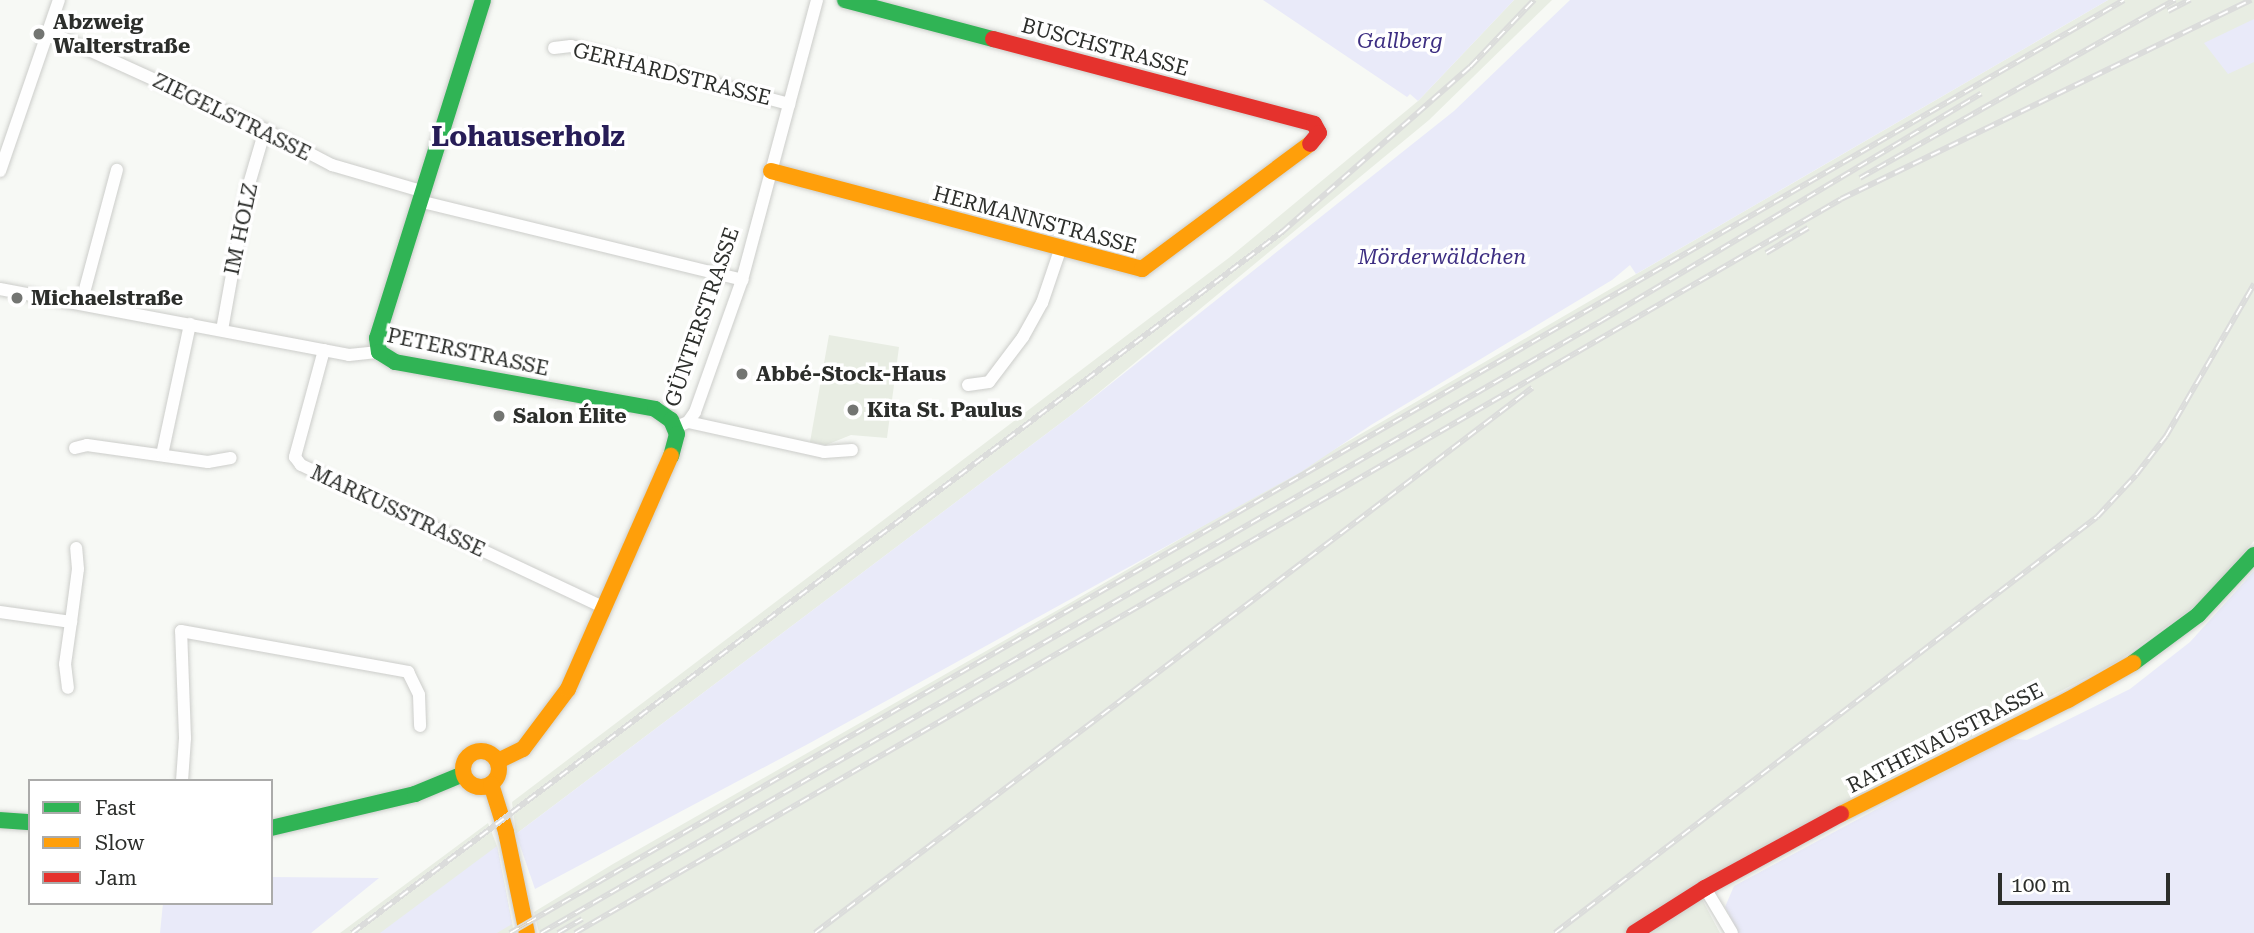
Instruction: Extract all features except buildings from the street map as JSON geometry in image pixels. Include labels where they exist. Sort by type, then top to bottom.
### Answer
[{"type":"street","points":[[0,171],[59,0]]},
{"type":"street","points":[[379,352],[377,338],[483,0]]},
{"type":"street","name":"GÜNTERSTRASSE","points":[[498,761],[523,749],[557,707],[584,659],[682,425],[700,399],[742,280],[817,0]]},
{"type":"street","name":"BUSCHSTRASSE","points":[[845,0],[1314,124]]},
{"type":"street","name":"ZIEGELSTRASSE","points":[[47,31],[265,130],[332,165],[420,196],[742,280]]},
{"type":"street","name":"GERHARDSTRASSE","points":[[554,48],[571,46],[789,104]]},
{"type":"street","name":"HERMANNSTRASSE","points":[[771,171],[1134,269],[1148,267],[1309,145],[1319,133],[1314,124]]},
{"type":"street","name":"IM HOLZ","points":[[222,330],[247,191],[265,130]]},
{"type":"street","points":[[80,304],[117,170]]},
{"type":"street","points":[[968,385],[989,382],[1023,337],[1042,303],[1060,250]]},
{"type":"street","name":"PETERSTRASSE","points":[[0,289],[349,355],[379,352],[395,362],[655,409],[682,425],[824,452],[852,450]]},
{"type":"street","points":[[162,456],[190,324]]},
{"type":"street","name":"MARKUSSTRASSE","points":[[324,350],[295,457],[300,465],[605,608]]},
{"type":"street","points":[[75,448],[87,445],[208,462],[231,458]]},
{"type":"street","points":[[68,688],[65,664],[78,569],[76,548]]},
{"type":"street","name":"RATHENAUSTRASSE","points":[[1634,933],[1705,888],[1792,839],[2067,700],[2138,660],[2198,615],[2254,555]]},
{"type":"street","points":[[0,612],[71,622]]},
{"type":"street","points":[[182,779],[185,738],[181,631],[408,672],[419,695],[420,726]]},
{"type":"street","points":[[472,752],[490,752],[498,761],[499,772],[491,784],[475,786],[463,774],[464,762],[472,752]]},
{"type":"street","points":[[273,828],[415,794],[463,774]]},
{"type":"street","points":[[491,784],[506,832],[527,933]]},
{"type":"street","points":[[0,820],[28,822]]},
{"type":"street","points":[[1705,888],[1732,933]]},
{"type":"shaded area","points":[[1514,0],[1552,0],[1429,120],[1074,413],[516,834],[512,802],[1230,257],[1418,101]]},
{"type":"shaded area","points":[[2108,0],[2254,0],[2254,541],[2201,602],[2115,663],[1905,771],[1696,888],[1720,933],[539,933],[534,912],[613,864],[1063,607]]},
{"type":"shaded area","name":"Kita St. Paulus","points":[[829,335],[899,347],[887,438],[851,435],[826,445],[810,442]]},
{"type":"shaded area","points":[[488,823],[497,846],[514,933],[340,933]]},
{"type":"green space","name":"Gallberg","points":[[1263,0],[1514,0],[1418,101],[1410,94],[1407,97]]},
{"type":"green space","name":"Mörderwäldchen","points":[[1570,0],[2108,0],[1636,274],[1630,265],[1612,280],[1371,425],[1301,472],[808,744],[535,889],[516,834],[1074,413],[1454,111]]},
{"type":"green space","points":[[2254,19],[2254,62],[2228,74],[2204,43]]},
{"type":"green space","points":[[2254,571],[2254,933],[1738,933],[1725,907],[1734,886],[2009,738],[2027,740],[2130,689],[2190,642]]},
{"type":"green space","points":[[497,846],[512,924],[497,933],[380,933]]},
{"type":"green space","points":[[273,877],[379,878],[311,933],[160,933],[163,905],[273,905]]},
{"type":"railway","points":[[352,933],[1282,232],[1470,67],[1534,0]]},
{"type":"railway","points":[[510,933],[2124,0]]},
{"type":"railway","points":[[1860,178],[2175,0]]},
{"type":"railway","points":[[2168,11],[2190,0]]},
{"type":"railway","points":[[575,933],[1841,199],[2251,0]]},
{"type":"railway","points":[[541,933],[1601,321],[1981,94]]},
{"type":"railway","points":[[1766,253],[1808,228]]},
{"type":"railway","points":[[1555,933],[2097,517],[2136,475],[2166,436],[2254,284]]},
{"type":"railway","points":[[815,933],[1532,388]]},
{"type":"railway","points":[[558,933],[582,919]]},
{"type":"traffic: fast","points":[[483,0],[377,338],[379,352],[395,362],[655,409],[671,420],[677,434],[671,456]]},
{"type":"traffic: fast","points":[[845,0],[993,39]]},
{"type":"traffic: fast","points":[[2133,663],[2198,615],[2254,555]]},
{"type":"traffic: fast","points":[[273,828],[415,794],[463,774]]},
{"type":"traffic: fast","points":[[0,820],[28,822]]},
{"type":"traffic: slow","points":[[771,171],[1142,269],[1310,144]]},
{"type":"traffic: slow","points":[[498,761],[523,749],[568,689],[671,456]]},
{"type":"traffic: slow","points":[[1841,814],[2068,700],[2133,663]]},
{"type":"traffic: slow","points":[[481,751],[494,756],[499,769],[494,782],[481,787],[468,782],[463,769],[468,756],[481,751]]},
{"type":"traffic: slow","points":[[491,784],[506,832],[527,933]]},
{"type":"traffic: jam","points":[[993,39],[1314,124],[1319,133],[1310,144]]},
{"type":"traffic: jam","points":[[1634,933],[1705,888],[1841,814]]},
{"type":"place","name":"Abzweig Walterstraße","points":[[39,34]]},
{"type":"place","name":"Michaelstraße","points":[[17,298]]},
{"type":"place","name":"Abbé-Stock-Haus","points":[[742,374]]},
{"type":"place","name":"Kita St. Paulus","points":[[853,410]]},
{"type":"place","name":"Salon Élite","points":[[499,416]]},
{"type":"district","name":"Lohauserholz","points":[[528,137]]}]
